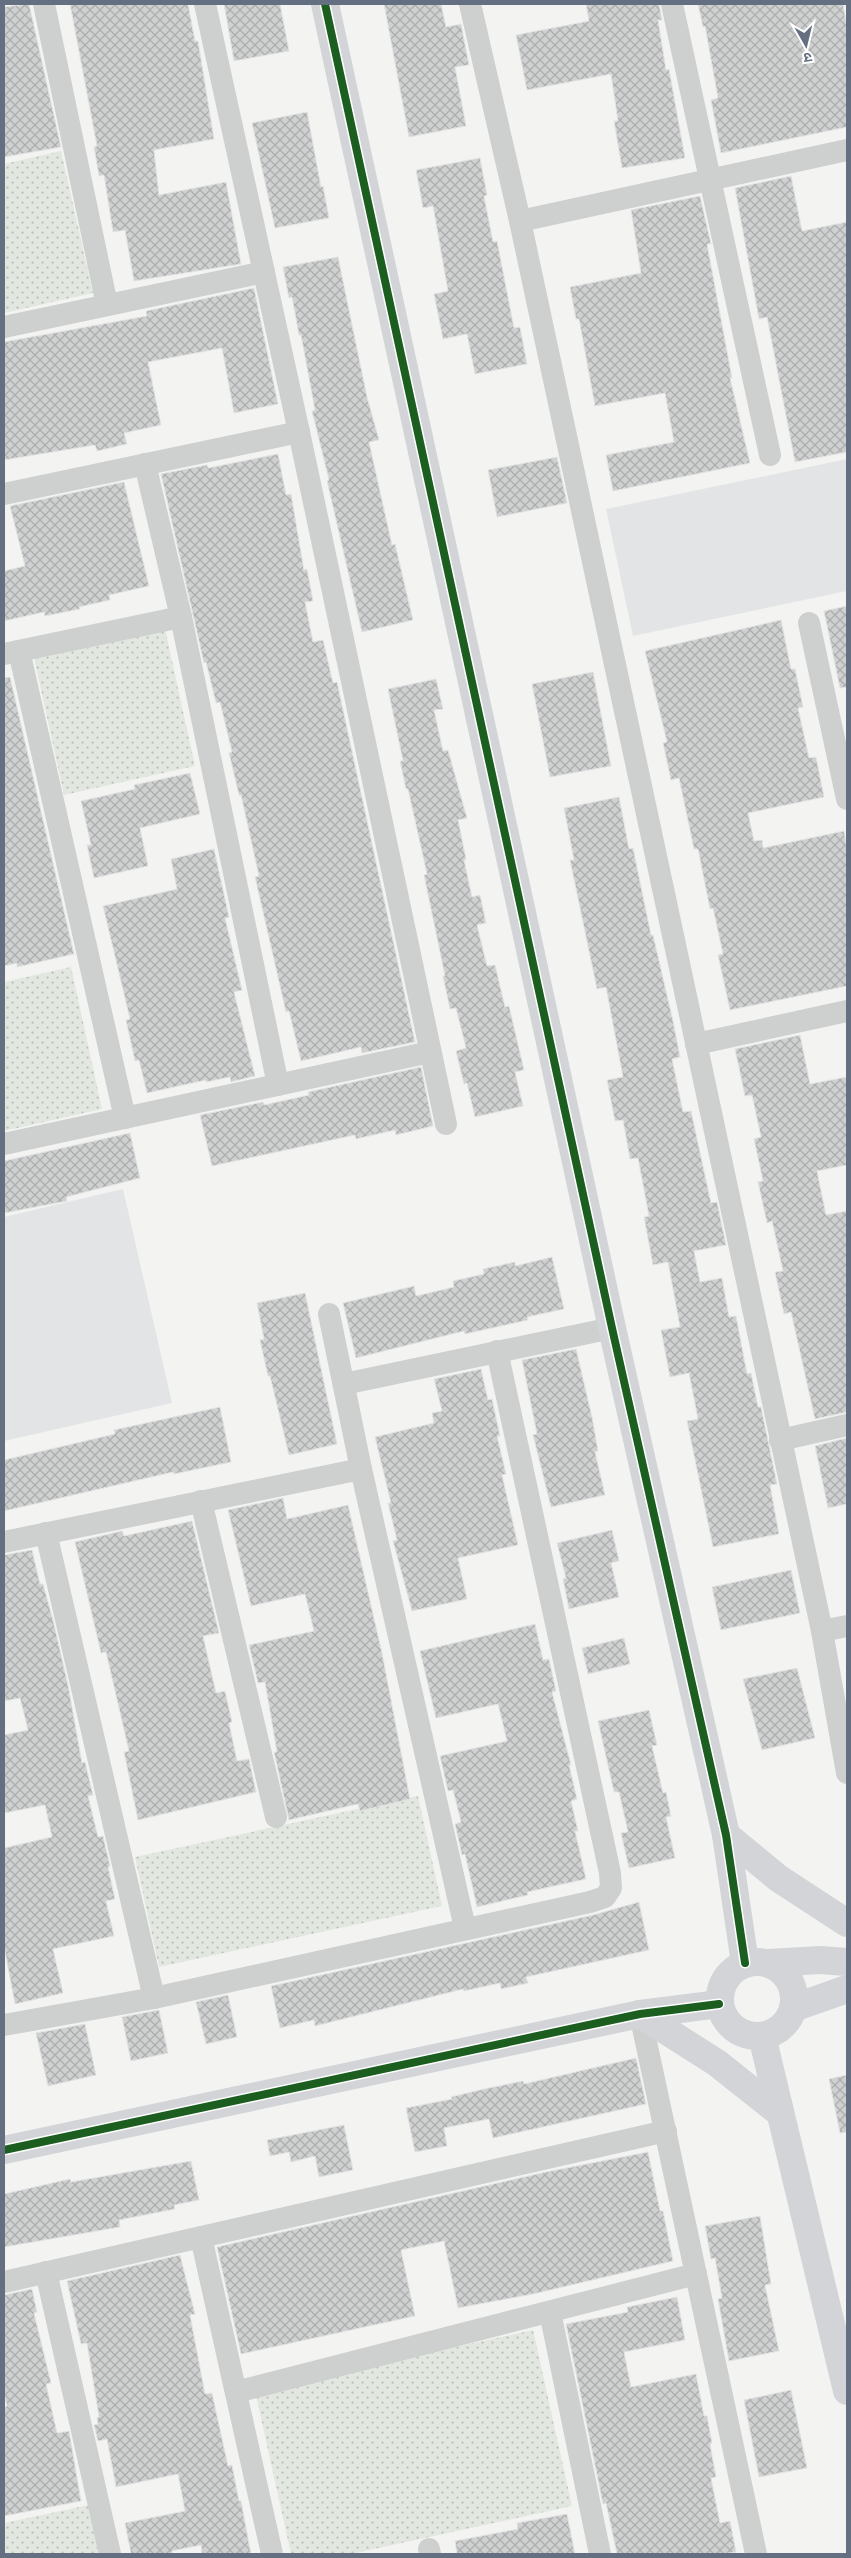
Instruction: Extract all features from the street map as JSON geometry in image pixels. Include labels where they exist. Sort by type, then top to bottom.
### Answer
[{"type":"street","points":[[44,4],[107,305]]},
{"type":"street","points":[[205,4],[299,432],[446,1124]]},
{"type":"street","points":[[325,4],[612,1328],[756,1964]]},
{"type":"street","points":[[470,4],[520,222],[822,1631],[847,1773]]},
{"type":"street","points":[[672,4],[770,455]]},
{"type":"street","points":[[520,222],[847,150]]},
{"type":"street","points":[[4,327],[264,272]]},
{"type":"street","points":[[4,494],[299,432]]},
{"type":"street","points":[[145,464],[181,618],[278,1085]]},
{"type":"street","points":[[125,1118],[11,652],[181,618]]},
{"type":"street","points":[[809,622],[847,800]]},
{"type":"street","points":[[696,1044],[847,1011]]},
{"type":"street","points":[[4,1144],[430,1052]]},
{"type":"street","points":[[329,1314],[361,1469],[465,1928]]},
{"type":"street","points":[[344,1384],[612,1328]]},
{"type":"street","points":[[4,2025],[154,1998],[590,1902],[605,1897],[611,1888],[608,1863],[497,1351]]},
{"type":"street","points":[[780,1440],[847,1425]]},
{"type":"street","points":[[4,1542],[361,1469]]},
{"type":"street","points":[[201,1502],[276,1817]]},
{"type":"street","points":[[46,1533],[154,1998]]},
{"type":"street","points":[[822,1631],[847,1626]]},
{"type":"street","points":[[726,1835],[778,1878],[847,1923]]},
{"type":"street","points":[[756,1964],[787,1976],[792,1987],[793,2008],[782,2027],[762,2036],[750,2036],[738,2032],[722,2015],[719,2004],[720,1990],[725,1979],[734,1969],[756,1964],[820,1960],[847,1962]]},
{"type":"street","points":[[793,2008],[847,1988]]},
{"type":"street","points":[[4,2150],[640,2014],[719,2004]]},
{"type":"street","points":[[640,2014],[717,2063],[780,2113]]},
{"type":"street","points":[[640,2014],[756,2554]]},
{"type":"street","points":[[762,2036],[847,2391]]},
{"type":"street","points":[[4,2282],[666,2132]]},
{"type":"street","points":[[201,2237],[272,2554]]},
{"type":"street","points":[[46,2272],[110,2554]]},
{"type":"street","points":[[236,2392],[696,2274]]},
{"type":"street","points":[[550,2312],[600,2554]]},
{"type":"shaded area","points":[[61,151],[93,293],[4,313],[4,164]]},
{"type":"shaded area","points":[[847,459],[847,591],[633,636],[606,509]]},
{"type":"shaded area","points":[[164,624],[195,766],[64,795],[33,653]]},
{"type":"shaded area","points":[[71,967],[102,1109],[4,1131],[4,982]]},
{"type":"shaded area","points":[[123,1189],[172,1403],[4,1441],[4,1217]]},
{"type":"shaded area","points":[[418,1796],[442,1906],[159,1967],[135,1857]]},
{"type":"shaded area","points":[[533,2330],[572,2506],[351,2554],[291,2554],[255,2391]]},
{"type":"shaded area","points":[[89,2505],[100,2554],[4,2554],[4,2523]]},
{"type":"building","points":[[29,4],[61,147],[4,157],[4,7]]},
{"type":"building","points":[[70,4],[188,4],[195,41],[198,41],[214,139],[154,150],[159,195],[226,182],[241,264],[134,281],[125,230],[113,232],[104,175],[99,176],[94,147],[97,146]]},
{"type":"building","points":[[224,4],[280,4],[289,51],[234,61]]},
{"type":"building","points":[[384,4],[441,4],[446,27],[461,24],[469,65],[455,67],[466,126],[409,137]]},
{"type":"building","points":[[586,4],[659,4],[662,20],[658,20],[666,70],[669,69],[685,158],[622,168],[614,121],[618,121],[611,74],[527,90],[516,35],[589,21]]},
{"type":"building","points":[[698,4],[843,4],[847,28],[847,127],[721,153],[711,100],[718,98],[705,26],[703,27]]},
{"type":"building","points":[[307,112],[321,187],[323,186],[329,218],[275,228],[252,123]]},
{"type":"building","points":[[480,158],[487,195],[484,196],[493,242],[497,241],[514,328],[520,327],[527,364],[475,374],[467,334],[443,339],[434,294],[448,291],[433,206],[423,208],[416,170]]},
{"type":"building","points":[[791,176],[802,231],[847,222],[847,452],[795,462],[767,317],[759,319],[735,188]]},
{"type":"building","points":[[700,196],[711,244],[707,244],[732,378],[730,378],[750,463],[613,491],[606,455],[674,442],[665,393],[595,406],[579,319],[576,319],[570,287],[641,273],[631,210]]},
{"type":"building","points":[[338,257],[367,397],[379,440],[369,442],[392,545],[395,544],[413,620],[362,632],[312,411],[315,410],[301,335],[299,335],[292,297],[289,298],[283,267]]},
{"type":"building","points":[[254,288],[278,404],[234,413],[222,348],[148,362],[161,425],[124,433],[127,444],[97,451],[95,445],[4,460],[4,342],[147,316],[146,311]]},
{"type":"building","points":[[278,454],[286,495],[291,494],[304,570],[307,569],[313,601],[305,602],[313,642],[323,640],[333,683],[337,682],[415,1042],[362,1053],[361,1047],[301,1061],[289,1011],[286,1012],[255,877],[259,876],[241,795],[239,795],[229,753],[232,752],[220,702],[216,703],[206,662],[204,663],[161,474],[207,465],[208,468]]},
{"type":"building","points":[[557,457],[567,503],[497,517],[488,470]]},
{"type":"building","points":[[124,482],[149,586],[109,595],[110,600],[79,607],[80,609],[45,616],[44,612],[4,621],[4,571],[25,566],[10,506]]},
{"type":"building","points":[[847,606],[847,687],[840,688],[824,611]]},
{"type":"building","points":[[781,620],[791,669],[795,669],[803,707],[798,708],[809,758],[816,757],[824,797],[748,813],[754,841],[762,840],[763,848],[844,831],[847,849],[847,986],[730,1010],[718,955],[723,954],[713,908],[710,909],[698,849],[694,849],[679,778],[671,780],[663,743],[667,742],[645,651]]},
{"type":"building","points":[[593,672],[611,766],[550,777],[532,684]]},
{"type":"building","points":[[10,677],[74,954],[17,967],[17,963],[4,966],[4,678]]},
{"type":"building","points":[[436,679],[443,709],[434,710],[443,751],[448,750],[467,818],[458,820],[466,859],[464,860],[472,897],[480,895],[486,923],[477,925],[487,966],[495,965],[505,1007],[509,1006],[524,1070],[515,1072],[523,1106],[475,1117],[467,1083],[464,1084],[456,1051],[466,1048],[456,1008],[450,1009],[424,875],[427,874],[400,761],[403,761],[388,689]]},
{"type":"building","points":[[190,773],[200,814],[140,828],[148,866],[94,878],[87,845],[91,845],[81,801],[135,789],[134,785]]},
{"type":"building","points":[[619,797],[629,849],[633,848],[651,935],[653,935],[673,1021],[680,1057],[672,1059],[683,1112],[691,1111],[711,1203],[717,1202],[726,1245],[694,1251],[700,1282],[722,1278],[729,1317],[736,1316],[747,1374],[751,1373],[758,1407],[761,1407],[777,1484],[770,1485],[779,1534],[713,1547],[687,1421],[698,1419],[689,1373],[670,1377],[661,1330],[680,1327],[668,1262],[653,1265],[644,1217],[649,1216],[638,1158],[630,1159],[623,1120],[615,1121],[607,1080],[623,1077],[606,987],[597,989],[570,860],[574,860],[564,808]]},
{"type":"building","points":[[214,849],[229,917],[225,918],[242,990],[234,992],[255,1076],[231,1082],[230,1077],[206,1082],[206,1080],[147,1093],[139,1060],[135,1061],[126,1020],[130,1019],[103,906],[177,889],[171,859]]},
{"type":"building","points":[[800,1035],[810,1084],[847,1077],[847,1165],[817,1171],[826,1215],[847,1211],[847,1412],[815,1419],[791,1312],[784,1314],[775,1272],[783,1271],[772,1221],[767,1223],[758,1182],[763,1181],[754,1139],[761,1137],[752,1095],[745,1096],[735,1049]]},
{"type":"building","points":[[421,1067],[433,1126],[396,1135],[395,1130],[356,1139],[355,1135],[212,1166],[200,1115],[263,1102],[264,1105],[309,1095],[308,1092]]},
{"type":"building","points":[[130,1133],[140,1178],[66,1197],[67,1201],[4,1213],[4,1161]]},
{"type":"building","points":[[552,1257],[564,1309],[527,1317],[528,1320],[465,1334],[464,1331],[356,1358],[343,1303],[414,1286],[416,1296],[454,1287],[453,1281],[484,1274],[483,1269],[515,1262],[515,1266]]},
{"type":"building","points":[[305,1293],[337,1444],[289,1455],[260,1340],[264,1339],[257,1303]]},
{"type":"building","points":[[576,1349],[592,1417],[598,1451],[595,1452],[605,1495],[551,1507],[533,1435],[537,1434],[522,1360]]},
{"type":"building","points":[[481,1369],[488,1400],[492,1399],[500,1436],[497,1436],[506,1474],[502,1475],[518,1545],[458,1558],[467,1599],[412,1611],[393,1541],[397,1540],[388,1503],[391,1503],[375,1437],[434,1423],[432,1413],[442,1411],[434,1379]]},
{"type":"building","points":[[220,1407],[231,1462],[174,1474],[173,1472],[4,1511],[4,1460],[115,1434],[114,1430]]},
{"type":"building","points":[[847,1438],[847,1504],[828,1508],[815,1446]]},
{"type":"building","points":[[283,1498],[287,1519],[348,1505],[382,1653],[410,1799],[360,1811],[358,1804],[289,1820],[274,1752],[277,1752],[265,1682],[258,1683],[249,1645],[314,1631],[305,1594],[251,1606],[228,1510]]},
{"type":"building","points":[[192,1521],[219,1633],[203,1636],[216,1693],[225,1691],[232,1722],[229,1723],[237,1761],[249,1759],[256,1792],[138,1820],[124,1752],[129,1751],[106,1652],[101,1653],[75,1542],[122,1531],[124,1536]]},
{"type":"building","points":[[612,1530],[619,1561],[611,1563],[619,1597],[569,1609],[563,1579],[566,1578],[557,1543]]},
{"type":"building","points":[[32,1550],[40,1584],[43,1584],[53,1620],[68,1685],[82,1763],[85,1762],[93,1795],[88,1796],[98,1837],[103,1836],[110,1866],[108,1867],[115,1899],[106,1901],[114,1936],[53,1949],[63,1993],[15,2004],[4,1946],[4,1848],[52,1837],[45,1805],[4,1813],[4,1735],[28,1730],[20,1698],[4,1701],[4,1555]]},
{"type":"building","points":[[791,1570],[800,1613],[721,1630],[712,1587]]},
{"type":"building","points":[[535,1624],[543,1660],[549,1659],[556,1691],[552,1692],[571,1765],[569,1765],[577,1799],[571,1801],[578,1831],[575,1831],[586,1879],[527,1892],[528,1895],[477,1907],[465,1854],[462,1855],[455,1824],[461,1822],[453,1790],[448,1791],[440,1756],[507,1741],[498,1704],[436,1718],[420,1651]]},
{"type":"building","points":[[624,1638],[630,1664],[588,1674],[582,1648]]},
{"type":"building","points":[[797,1668],[815,1738],[762,1750],[743,1679]]},
{"type":"building","points":[[649,1710],[657,1745],[652,1746],[663,1793],[666,1792],[671,1816],[666,1817],[675,1858],[629,1868],[621,1833],[628,1832],[619,1792],[614,1792],[598,1721]]},
{"type":"building","points":[[639,1902],[649,1950],[526,1977],[528,1983],[501,1989],[500,1983],[464,1991],[463,1989],[315,2026],[314,2020],[280,2028],[271,1986],[593,1915]]},
{"type":"building","points":[[228,1995],[237,2037],[206,2044],[196,2002]]},
{"type":"building","points":[[159,2010],[168,2053],[131,2061],[122,2017]]},
{"type":"building","points":[[85,2024],[96,2075],[48,2086],[36,2033]]},
{"type":"building","points":[[636,2058],[646,2104],[493,2138],[489,2119],[444,2128],[447,2146],[415,2152],[406,2108],[452,2099],[451,2097],[484,2089],[523,2081],[524,2084]]},
{"type":"building","points":[[847,2075],[847,2132],[840,2133],[829,2079]]},
{"type":"building","points":[[344,2125],[353,2170],[319,2177],[315,2156],[291,2162],[289,2152],[270,2156],[267,2140]]},
{"type":"building","points":[[648,2152],[673,2261],[533,2294],[458,2308],[444,2241],[401,2250],[415,2316],[241,2354],[217,2247],[546,2172]]},
{"type":"building","points":[[191,2161],[199,2200],[174,2205],[175,2209],[119,2220],[120,2227],[4,2247],[4,2194],[70,2179],[71,2182]]},
{"type":"building","points":[[760,2216],[771,2284],[765,2285],[779,2351],[729,2361],[718,2299],[722,2298],[715,2258],[711,2259],[705,2226]]},
{"type":"building","points":[[180,2255],[195,2314],[190,2315],[205,2394],[212,2393],[228,2466],[232,2465],[239,2501],[241,2501],[251,2554],[202,2554],[201,2545],[172,2551],[172,2554],[131,2554],[125,2523],[185,2511],[178,2474],[116,2487],[107,2439],[98,2441],[94,2425],[98,2424],[97,2418],[99,2417],[87,2343],[81,2344],[67,2281]]},
{"type":"building","points":[[32,2289],[37,2312],[34,2313],[51,2383],[46,2384],[57,2433],[69,2431],[81,2501],[4,2516],[4,2407],[7,2406],[4,2393],[4,2295]]},
{"type":"building","points":[[677,2297],[685,2340],[624,2352],[631,2387],[696,2374],[704,2416],[707,2416],[712,2443],[710,2444],[716,2477],[711,2478],[720,2523],[730,2521],[736,2552],[723,2554],[617,2554],[606,2503],[603,2504],[566,2324],[628,2312],[627,2307]]},
{"type":"building","points":[[791,2390],[807,2468],[759,2477],[744,2400]]},
{"type":"building","points":[[567,2514],[575,2554],[457,2554],[455,2541],[518,2529],[517,2523]]},
{"type":"cycle path","points":[[325,4],[612,1328],[726,1835],[745,1963]]},
{"type":"cycle path","points":[[4,2150],[640,2014],[719,2004]]}]
